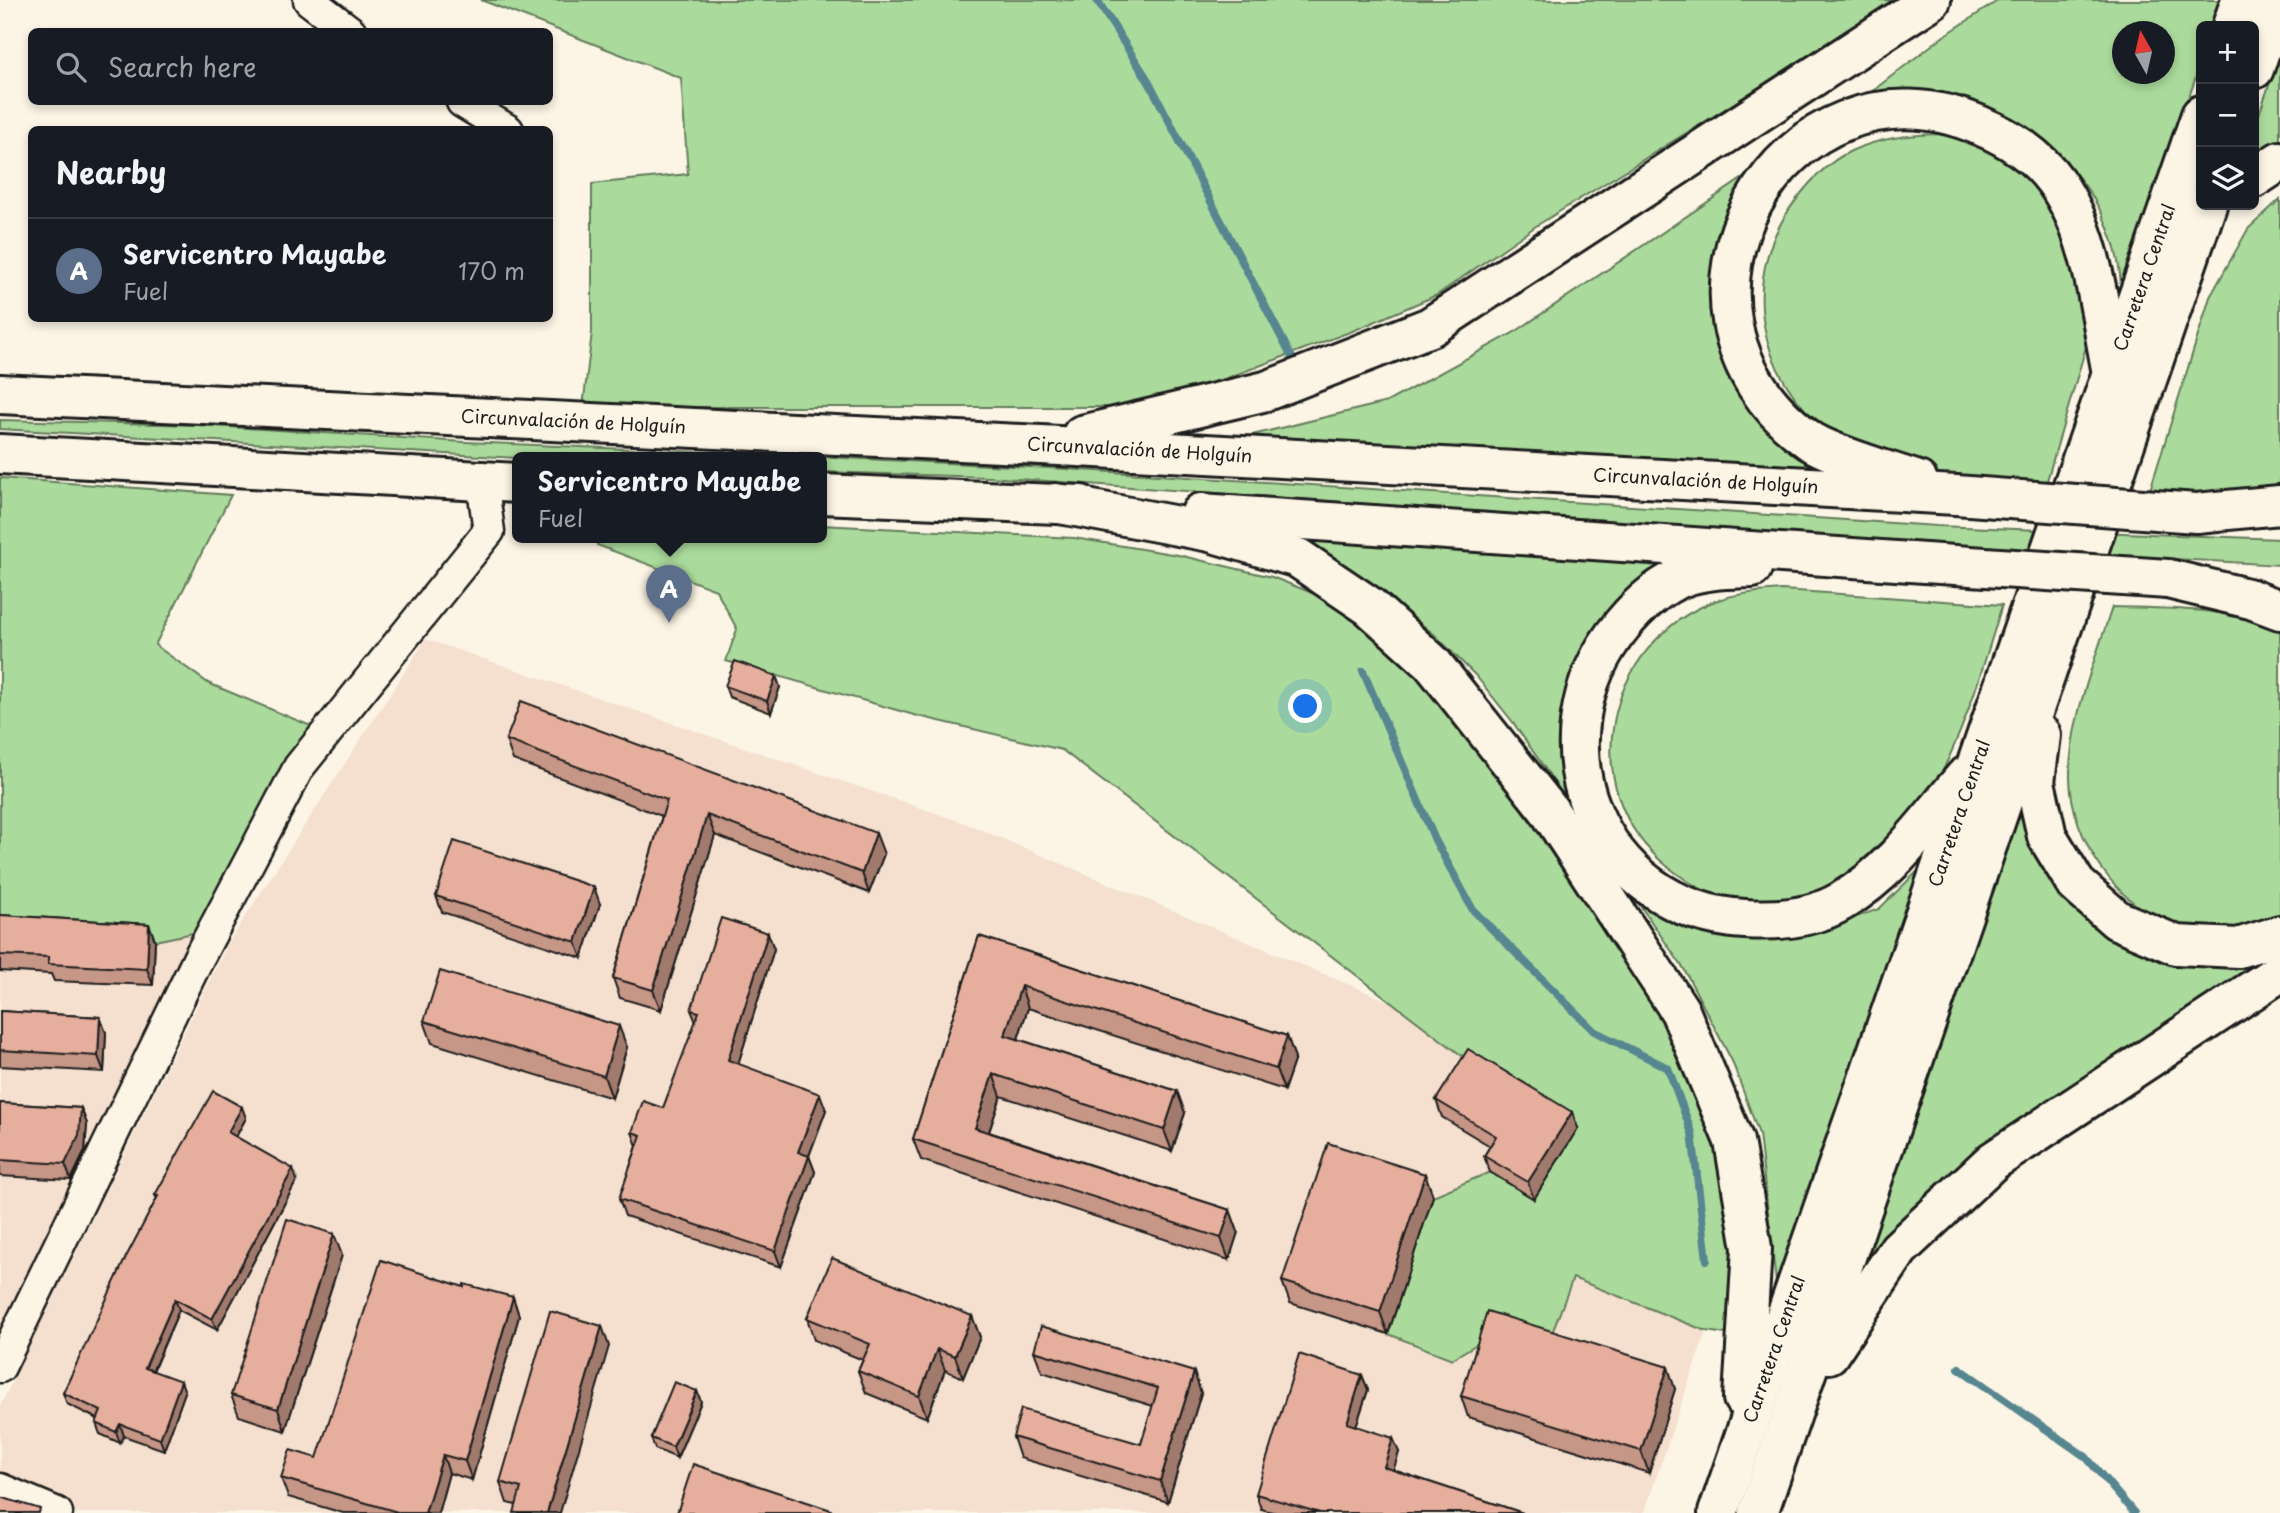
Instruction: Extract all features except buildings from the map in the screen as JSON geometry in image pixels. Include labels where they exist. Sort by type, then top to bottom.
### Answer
[{"type":"highway","points":[[1041,445],[1266,391],[1430,327],[1931,0]]},
{"type":"highway","points":[[2234,21],[2241,0]]},
{"type":"highway","points":[[2259,54],[2277,0]]},
{"type":"highway","points":[[1956,495],[1811,442],[1770,405],[1741,358],[1728,304],[1733,248],[1754,198],[1789,155],[1835,125],[1889,110],[1952,113],[2010,138],[2056,181],[2084,237],[2112,374]]},
{"type":"highway","name":"Carretera Central","points":[[1718,1513],[2196,130]]},
{"type":"highway","points":[[2259,175],[2280,161]]},
{"type":"highway","name":"Carretera Central","points":[[1758,1513],[2205,210]]},
{"type":"highway","points":[[2191,251],[2225,210]]},
{"type":"highway","name":"Circunvalación de Holguín","points":[[0,394],[1041,445],[1956,495],[2280,517]]},
{"type":"highway","points":[[0,454],[500,482]]},
{"type":"highway","points":[[827,494],[1055,503],[2168,579],[2280,583]]},
{"type":"highway","points":[[1055,503],[1210,532],[1298,558],[1369,606],[1432,663],[1548,809],[1680,1011],[1734,1141],[1752,1248],[1747,1365],[1734,1468]]},
{"type":"highway","points":[[2196,513],[2280,505]]},
{"type":"highway","points":[[1925,563],[1738,569],[1683,576],[1637,607],[1602,649],[1581,700],[1577,755],[1590,809],[1618,857],[1659,893],[1718,918],[1781,921],[1841,902],[1891,864],[1979,760]]},
{"type":"highway","points":[[2168,579],[2280,610]]},
{"type":"highway","points":[[2050,665],[2035,782],[2048,836],[2076,884],[2117,920],[2175,945],[2238,948],[2280,935]]},
{"type":"highway","points":[[1799,1399],[1899,1249],[1993,1161],[2280,972]]},
{"type":"street","points":[[309,0],[346,28]]},
{"type":"street","points":[[467,105],[501,126]]},
{"type":"street","points":[[0,1367],[199,957],[299,767],[489,531],[500,482]]},
{"type":"street","points":[[0,1489],[57,1513]]},
{"type":"shaded area","points":[[426,639],[965,823],[1657,1114],[1719,1294],[1644,1513],[0,1513],[0,1406],[228,943]]},
{"type":"shaded area","points":[[0,914],[212,929],[0,1360]]},
{"type":"green space","points":[[481,0],[1901,0],[1536,226],[1437,295],[1355,330],[1219,381],[1115,407],[583,407],[592,332],[592,184],[688,174],[681,78]]},
{"type":"green space","points":[[1999,0],[2223,0],[2216,21],[2196,21],[2196,77],[2121,287],[2110,233],[2093,198],[2071,169],[2036,143],[1956,104],[1787,152],[1725,305],[1845,483],[1240,438],[1387,402],[1515,332],[1875,89],[1941,38]]},
{"type":"green space","points":[[2280,53],[2280,153],[2259,169],[2259,114]]},
{"type":"green space","points":[[1939,134],[1993,146],[2060,202],[2090,333],[2046,484],[1945,480],[1919,473],[1842,441],[1806,411],[1786,383],[1771,353],[1763,322],[1762,290],[1767,257],[1779,226],[1799,196],[1822,170],[1851,151],[1894,138]]},
{"type":"green space","points":[[2280,199],[2280,498],[2150,490],[2210,297],[2248,229]]},
{"type":"green space","points":[[0,420],[198,425],[465,442],[696,452],[512,452],[512,458],[0,429]]},
{"type":"green space","points":[[827,457],[1050,468],[1937,526],[2280,539],[2280,565],[1986,548],[989,477],[827,472]]},
{"type":"green space","points":[[0,478],[231,495],[155,645],[208,683],[318,729],[212,929],[155,941],[0,931]]},
{"type":"green space","points":[[827,525],[1074,538],[1178,555],[1272,577],[1332,601],[1403,655],[1499,774],[1577,892],[1618,943],[1659,1004],[1725,1141],[1740,1237],[1733,1335],[1706,1331],[1573,1278],[1546,1349],[1495,1333],[1452,1359],[1388,1334],[1433,1196],[1490,1172],[1534,1199],[1577,1128],[1474,1065],[1062,750],[914,715],[726,661],[737,629],[716,590],[597,545],[827,543]]},
{"type":"green space","points":[[1277,537],[1704,560],[1683,574],[1579,700],[1620,868],[1829,927],[1879,909],[1924,865],[1778,1300],[1759,1134],[1732,1061],[1684,969],[1512,721],[1476,676],[1435,635],[1382,593]]},
{"type":"green space","points":[[1782,590],[2002,605],[1961,730],[1939,779],[1913,820],[1889,844],[1831,892],[1801,901],[1779,903],[1714,894],[1687,881],[1667,866],[1638,835],[1619,799],[1612,760],[1614,721],[1626,684],[1647,650],[1677,621],[1715,601],[1748,593]]},
{"type":"green space","points":[[2112,607],[2218,613],[2240,616],[2280,628],[2280,928],[2217,934],[2180,928],[2158,919],[2137,906],[2119,889],[2102,870],[2089,848],[2073,802],[2071,757],[2084,691]]},
{"type":"green space","points":[[2031,780],[2040,822],[2177,959],[2213,967],[2280,959],[2066,1111],[1843,1328]]},
{"type":"waterway","points":[[1097,0],[1149,82],[1292,358]]},
{"type":"waterway","points":[[1363,671],[1435,840],[1473,910],[1594,1031],[1668,1068],[1692,1133],[1707,1260]]},
{"type":"waterway","points":[[1959,1368],[2086,1457],[2134,1513]]},
{"type":"place","name":"Servicentro Mayabe","points":[[669,623]]}]
